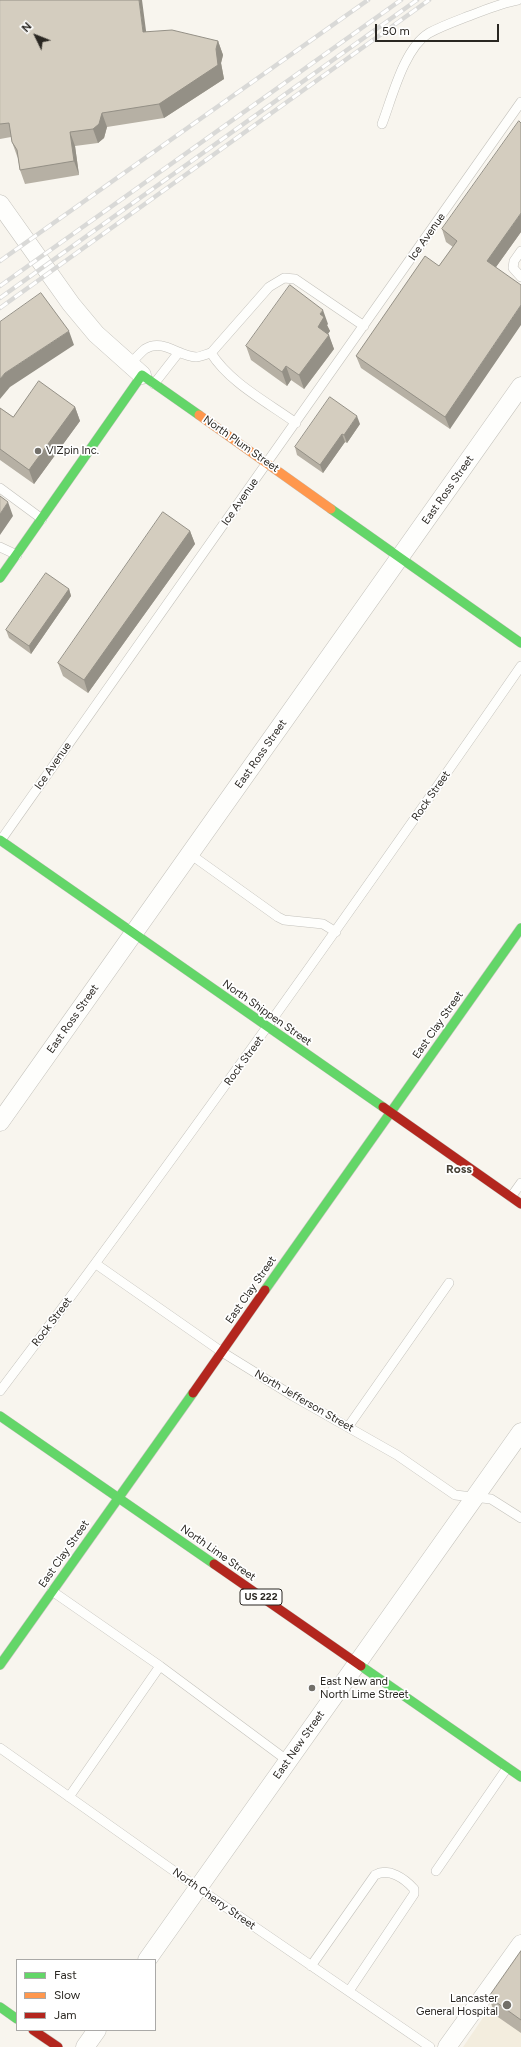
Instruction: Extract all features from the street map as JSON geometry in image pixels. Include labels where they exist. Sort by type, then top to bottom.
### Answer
[{"type":"main road","name":"North Plum Street","points":[[142,375],[521,644]]},
{"type":"main road","points":[[0,578],[142,375]]},
{"type":"main road","name":"North Shippen Street","points":[[0,841],[521,1204]]},
{"type":"main road","name":"East Clay Street","points":[[0,1664],[521,928]]},
{"type":"main road","name":"North Lime Street","points":[[0,1416],[521,1777]]},
{"type":"main road","points":[[0,2007],[16,2018]]},
{"type":"main road","points":[[34,2031],[58,2047]]},
{"type":"street","name":"North Plum Street","points":[[0,204],[71,304],[96,334],[142,375]]},
{"type":"street","name":"East Ross Street","points":[[0,1122],[521,386]]},
{"type":"street","name":"East New Street","points":[[148,1959],[521,1432]]},
{"type":"street","points":[[448,2047],[521,1944]]},
{"type":"street","points":[[85,2047],[97,2031]]},
{"type":"lane","points":[[382,124],[402,70],[418,43],[428,33],[499,5],[518,0]]},
{"type":"lane","name":"Ice Avenue","points":[[0,841],[268,463],[521,102]]},
{"type":"lane","points":[[521,251],[514,262],[513,268],[521,277]]},
{"type":"lane","points":[[142,375],[145,349],[152,346],[165,346],[179,352],[198,357],[211,352],[269,287],[284,278],[295,279],[364,326]]},
{"type":"lane","points":[[142,375],[179,352]]},
{"type":"lane","points":[[211,352],[219,366],[233,378],[296,423]]},
{"type":"lane","points":[[0,488],[42,519]]},
{"type":"lane","points":[[0,547],[17,555]]},
{"type":"lane","name":"Rock Street","points":[[0,1392],[96,1264],[336,932],[521,666]]},
{"type":"lane","points":[[190,854],[278,917],[284,920],[322,924],[336,932]]},
{"type":"lane","points":[[511,1198],[521,1183]]},
{"type":"lane","name":"North Jefferson Street","points":[[96,1264],[222,1352],[397,1455],[455,1495],[491,1499],[521,1518]]},
{"type":"lane","points":[[348,1427],[449,1283]]},
{"type":"lane","points":[[52,1591],[160,1666],[288,1761]]},
{"type":"lane","points":[[69,1797],[160,1666]]},
{"type":"lane","name":"North Cherry Street","points":[[0,1748],[198,1888],[430,2047]]},
{"type":"lane","points":[[436,1871],[507,1768]]},
{"type":"lane","points":[[311,1966],[376,1875],[381,1872],[386,1872],[408,1882],[414,1888],[414,1894],[349,1991]]},
{"type":"shaded area","name":"Lancaster General Hospital","points":[[521,1962],[521,2047],[463,2047]]},
{"type":"building","points":[[0,0],[139,0],[143,32],[172,30],[218,41],[216,49],[218,65],[159,104],[102,113],[99,124],[93,129],[70,132],[74,161],[20,170],[17,150],[12,142],[9,123],[0,124]]},
{"type":"building","points":[[519,121],[521,123],[521,213],[487,261],[521,285],[521,305],[445,417],[356,356],[425,256],[439,266],[457,241],[442,229]]},
{"type":"building","points":[[290,285],[323,310],[320,314],[324,317],[318,327],[329,335],[299,375],[286,366],[282,372],[246,346]]},
{"type":"building","points":[[41,293],[69,331],[5,373],[0,379],[0,322]]},
{"type":"building","points":[[39,381],[75,407],[29,470],[0,449],[0,408],[13,417]]},
{"type":"building","points":[[330,397],[357,416],[320,465],[295,447]]},
{"type":"building","points":[[0,496],[8,502],[0,514]]},
{"type":"building","points":[[163,512],[190,531],[84,680],[58,663]]},
{"type":"building","points":[[46,573],[69,589],[29,646],[6,630]]},
{"type":"building","points":[[521,1951],[521,2020],[489,1997]]},
{"type":"railway","points":[[0,261],[368,0]]},
{"type":"railway","points":[[0,286],[401,0]]},
{"type":"railway","points":[[0,298],[417,0]]},
{"type":"railway","points":[[0,308],[429,0]]},
{"type":"traffic: fast","points":[[0,578],[142,375],[199,415]]},
{"type":"traffic: fast","points":[[331,509],[521,643]]},
{"type":"traffic: fast","points":[[0,840],[383,1107]]},
{"type":"traffic: fast","points":[[265,1290],[521,928]]},
{"type":"traffic: fast","points":[[0,1665],[193,1393]]},
{"type":"traffic: fast","points":[[0,1416],[214,1564]]},
{"type":"traffic: fast","points":[[361,1666],[521,1777]]},
{"type":"traffic: fast","points":[[0,2007],[16,2018]]},
{"type":"traffic: slow","points":[[199,415],[331,509]]},
{"type":"traffic: jam","points":[[383,1107],[521,1204]]},
{"type":"traffic: jam","points":[[193,1393],[265,1290]]},
{"type":"traffic: jam","points":[[214,1564],[361,1666]]},
{"type":"traffic: jam","points":[[34,2031],[58,2047]]},
{"type":"place","name":"VIZpin Inc.","points":[[38,451]]},
{"type":"place","name":"East New and North Lime Street","points":[[312,1688]]},
{"type":"place","name":"Lancaster General Hospital","points":[[507,2005]]},
{"type":"district","name":"Ross","points":[[459,1169]]}]
